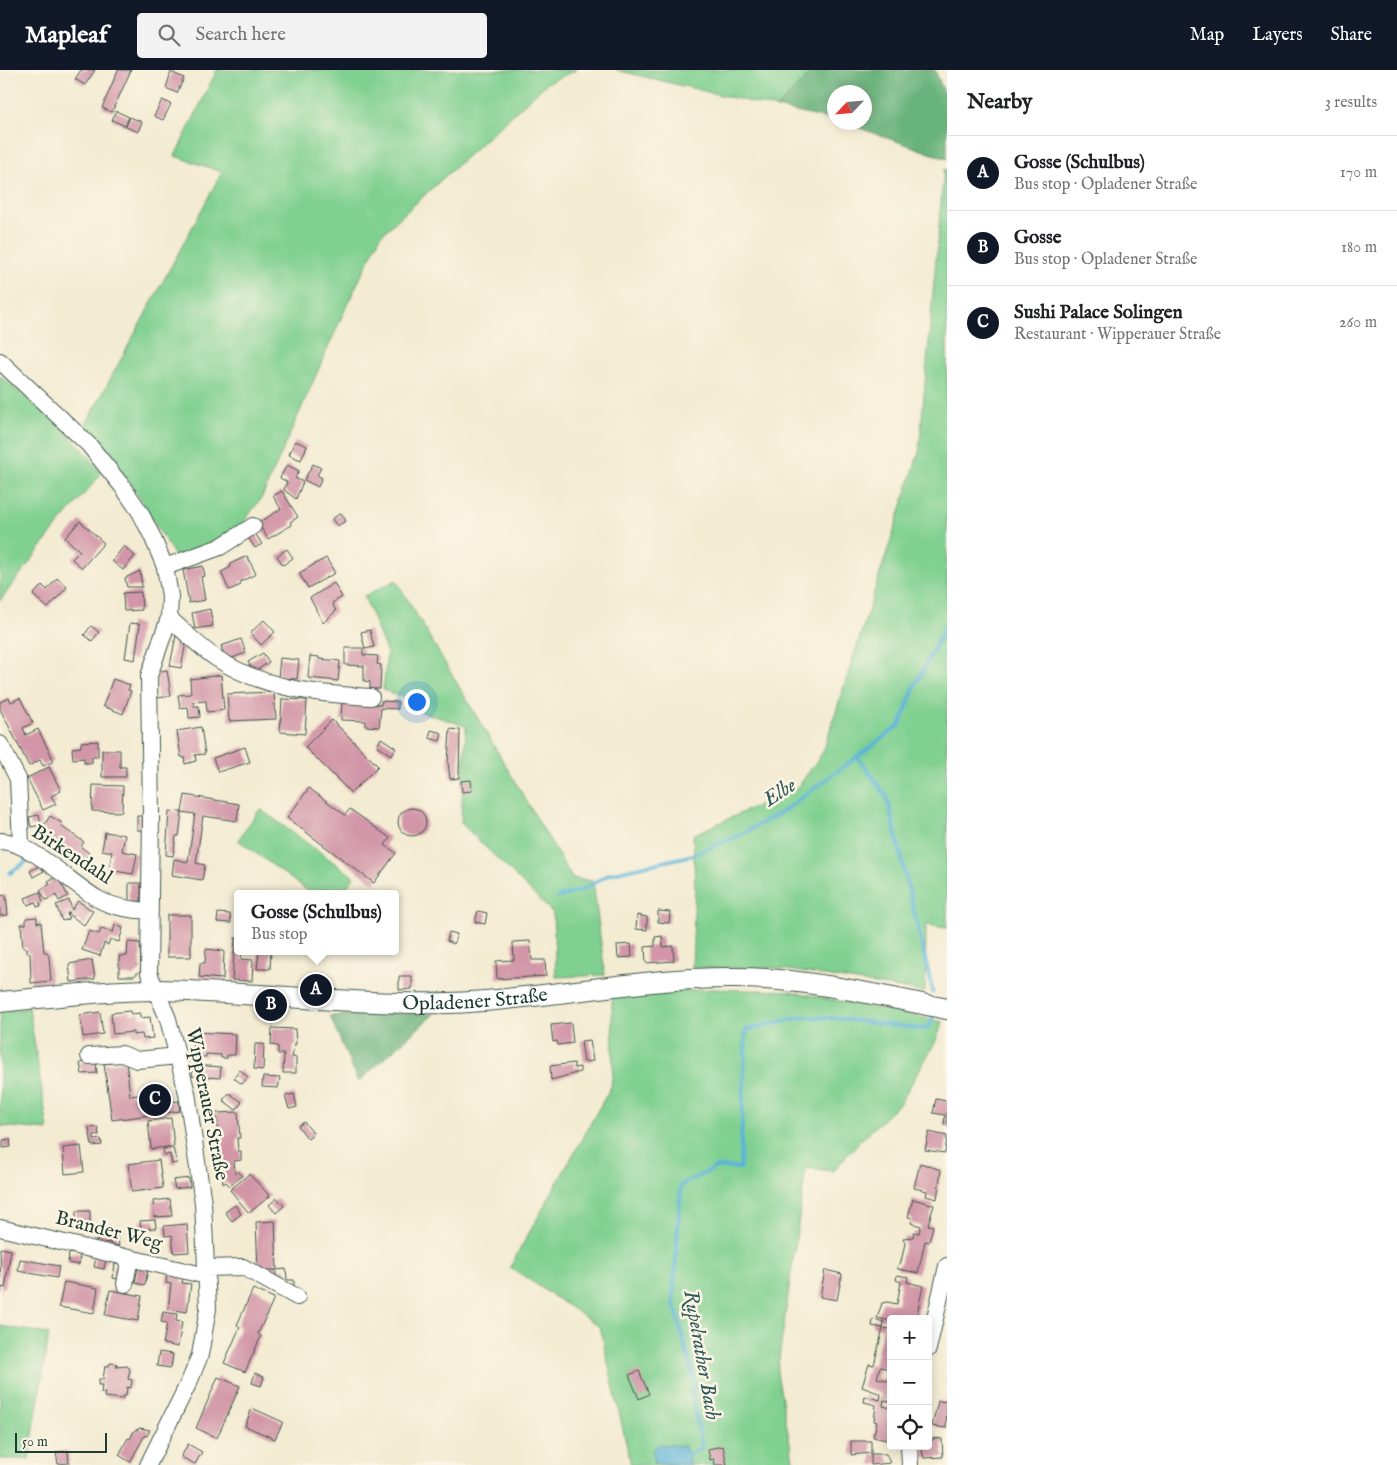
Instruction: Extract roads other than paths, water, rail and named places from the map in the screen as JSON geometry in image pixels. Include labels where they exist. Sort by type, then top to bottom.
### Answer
[{"type":"main road","name":"Opladener Straße","points":[[0,1002],[155,990],[403,1003],[450,1003],[506,1000],[678,980],[738,978],[829,987],[947,1009]]},
{"type":"street","name":"Wipperauer Straße","points":[[0,361],[69,426],[109,468],[145,520],[165,567],[170,602],[169,618],[149,676],[150,910],[148,973],[165,1010],[187,1093],[200,1173],[208,1309],[200,1355],[180,1402],[148,1465]]},
{"type":"street","points":[[165,567],[220,547],[253,526]]},
{"type":"street","points":[[169,618],[214,657],[257,679],[274,685],[325,694],[371,697]]},
{"type":"street","points":[[0,744],[18,779],[21,844]]},
{"type":"street","name":"Birkendahl","points":[[0,841],[21,844],[99,900],[131,910],[150,910]]},
{"type":"street","points":[[89,1056],[122,1054],[137,1060],[178,1056]]},
{"type":"street","name":"Brander Weg","points":[[0,1228],[207,1272],[243,1267],[297,1297]]},
{"type":"street","points":[[125,1284],[130,1257]]},
{"type":"street","points":[[932,1332],[947,1266]]},
{"type":"street","points":[[909,1450],[910,1465]]},
{"type":"water","points":[[659,1444],[685,1446],[690,1465],[655,1463],[652,1451]]},
{"type":"waterway","name":"Elbe","points":[[558,897],[582,890],[609,874],[693,855],[742,834],[785,810],[900,725],[914,688],[947,623]]},
{"type":"waterway","name":"Rupelrather Bach","points":[[857,756],[887,797],[933,992]]},
{"type":"waterway","name":"Elbe","points":[[10,873],[29,860]]},
{"type":"waterway","name":"Rupelrather Bach","points":[[685,1457],[702,1447],[691,1390],[696,1387],[673,1299],[681,1185],[717,1167],[740,1168],[746,1030],[802,1017],[835,1018],[920,1029],[930,1026],[933,1017]]},
{"type":"place","name":"Gosse (Schulbus)","points":[[316,990]]},
{"type":"place","name":"Gosse","points":[[271,1005]]},
{"type":"place","name":"Sushi Palace Solingen","points":[[155,1100]]}]
